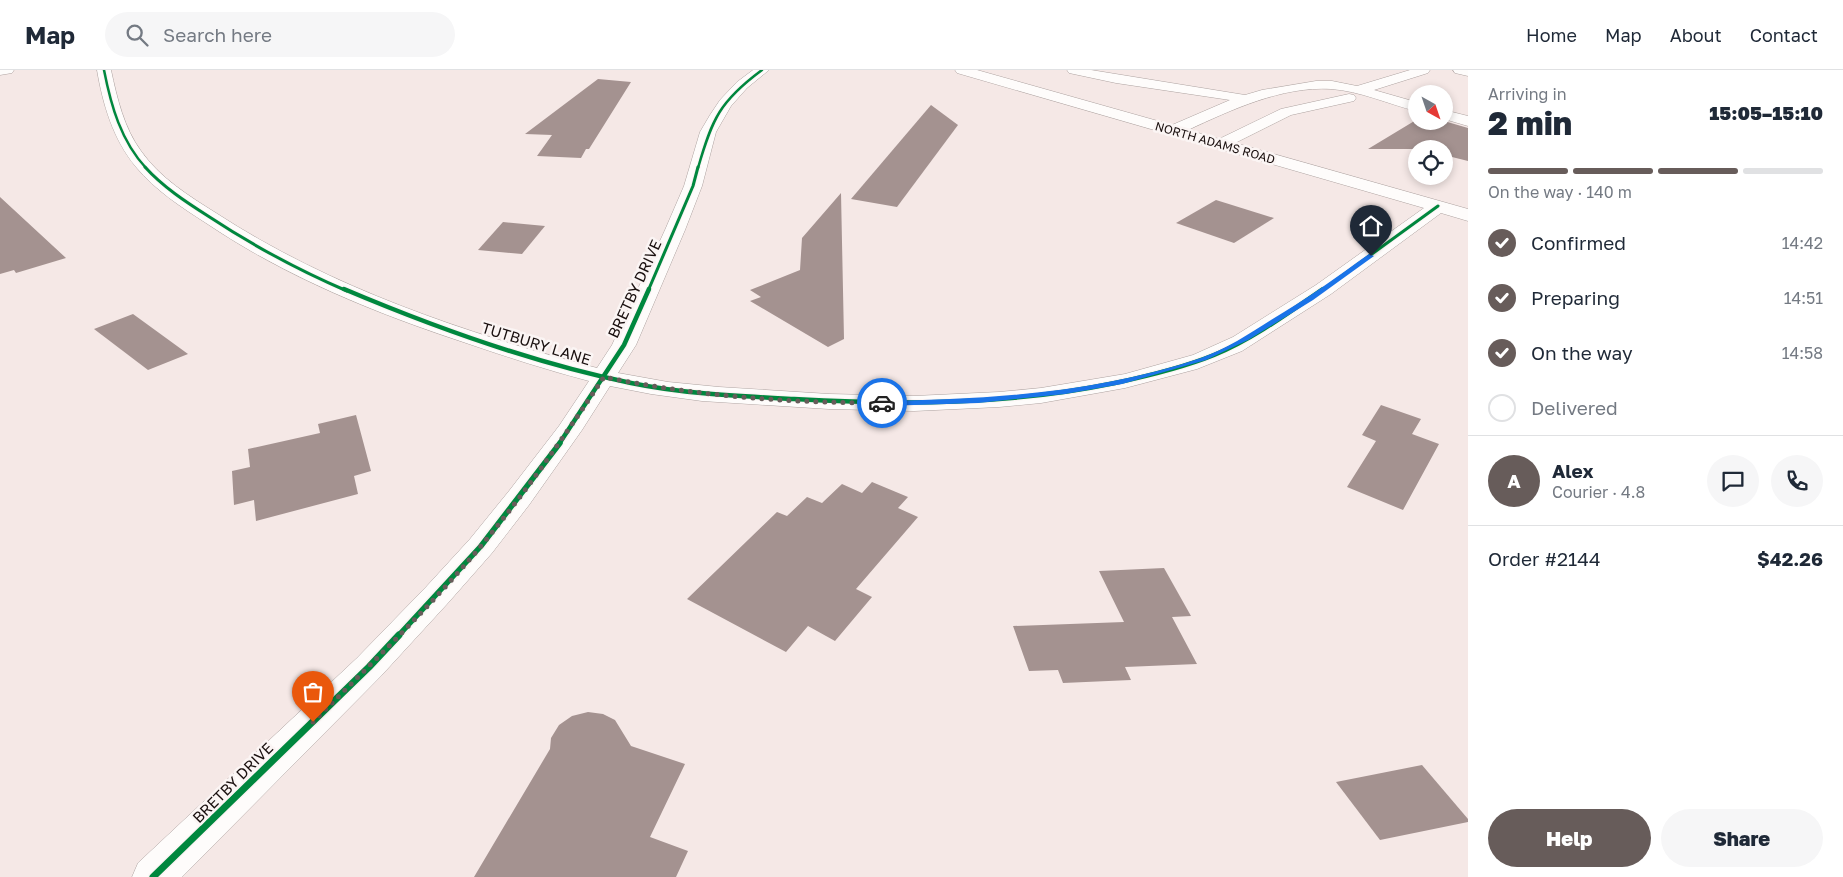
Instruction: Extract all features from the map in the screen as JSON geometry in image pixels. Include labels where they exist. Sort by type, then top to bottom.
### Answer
[{"type":"street","points":[[0,71],[7,70]]},
{"type":"street","name":"TUTBURY LANE","points":[[104,70],[106,83],[126,142],[136,157],[152,175],[174,193],[247,242],[380,304],[466,336],[604,377],[654,388],[745,396],[871,403],[934,404],[1019,398],[1122,381],[1204,359],[1246,339],[1311,298],[1438,206]]},
{"type":"street","name":"BRETBY DRIVE","points":[[153,877],[369,666],[481,546],[519,498],[604,377],[624,345],[676,230],[693,186],[708,132],[725,103],[742,85],[762,70]]},
{"type":"street","name":"NORTH ADAMS ROAD","points":[[962,70],[1468,215]]},
{"type":"street","points":[[1074,70],[1114,79],[1191,89],[1244,99]]},
{"type":"street","points":[[1357,90],[1422,70]]},
{"type":"street","points":[[1460,70],[1468,72]]},
{"type":"street","points":[[1173,130],[1244,99],[1316,85],[1332,85],[1357,90],[1408,104]]},
{"type":"street","points":[[1221,144],[1286,112],[1354,97],[1358,94],[1357,90]]},
{"type":"street","points":[[1453,117],[1468,121]]},
{"type":"building","points":[[598,79],[631,82],[589,149],[586,149],[581,158],[537,156],[552,135],[525,134]]},
{"type":"building","points":[[931,105],[958,125],[897,207],[851,199]]},
{"type":"building","points":[[1453,124],[1468,128],[1468,161],[1453,157],[1453,140],[1408,140],[1408,149],[1368,149],[1408,125],[1408,130],[1453,130]]},
{"type":"building","points":[[841,193],[844,339],[828,347],[750,301],[761,297],[750,290],[800,270],[802,238]]},
{"type":"building","points":[[0,197],[66,258],[16,273],[14,270],[0,274]]},
{"type":"building","points":[[1216,200],[1274,218],[1234,243],[1176,223]]},
{"type":"building","points":[[503,222],[545,226],[522,254],[478,250]]},
{"type":"building","points":[[133,314],[188,354],[148,370],[94,329]]},
{"type":"building","points":[[1381,405],[1421,419],[1412,434],[1439,444],[1403,510],[1347,487],[1376,441],[1362,435]]},
{"type":"building","points":[[356,415],[371,471],[354,476],[358,494],[256,521],[254,500],[234,505],[232,471],[250,467],[248,449],[320,433],[318,424]]},
{"type":"building","points":[[872,482],[908,497],[898,508],[918,517],[856,589],[872,597],[835,641],[808,626],[786,652],[687,599],[777,512],[787,516],[807,497],[822,503],[842,484],[862,493]]},
{"type":"building","points":[[1164,568],[1191,616],[1172,617],[1197,664],[1125,667],[1131,680],[1063,683],[1058,670],[1029,671],[1013,626],[1124,622],[1099,571]]},
{"type":"building","points":[[588,712],[603,714],[615,720],[631,746],[685,764],[650,837],[688,851],[676,877],[474,877],[550,749],[551,738],[559,725],[572,716]]},
{"type":"building","points":[[1422,765],[1468,819],[1468,822],[1380,840],[1336,782]]},
{"type":"cycle path","points":[[104,70],[119,125],[129,146],[141,163],[163,184],[188,203],[266,252],[339,287],[414,318],[531,357],[591,374],[684,392],[871,403],[956,402],[1041,396],[1083,390],[1150,375],[1201,360],[1241,342],[1343,276],[1438,206]]},
{"type":"cycle path","points":[[153,877],[369,667],[481,546],[519,498],[569,430],[624,345],[693,186],[708,132],[717,115],[725,103],[742,85],[762,70]]},
{"type":"way so far","points":[[313,722],[437,595],[481,546],[569,430],[604,377],[654,388],[745,396],[882,403]]},
{"type":"route","points":[[882,403],[934,404],[1019,398],[1065,392],[1171,369],[1227,350],[1311,298],[1371,256]]}]
